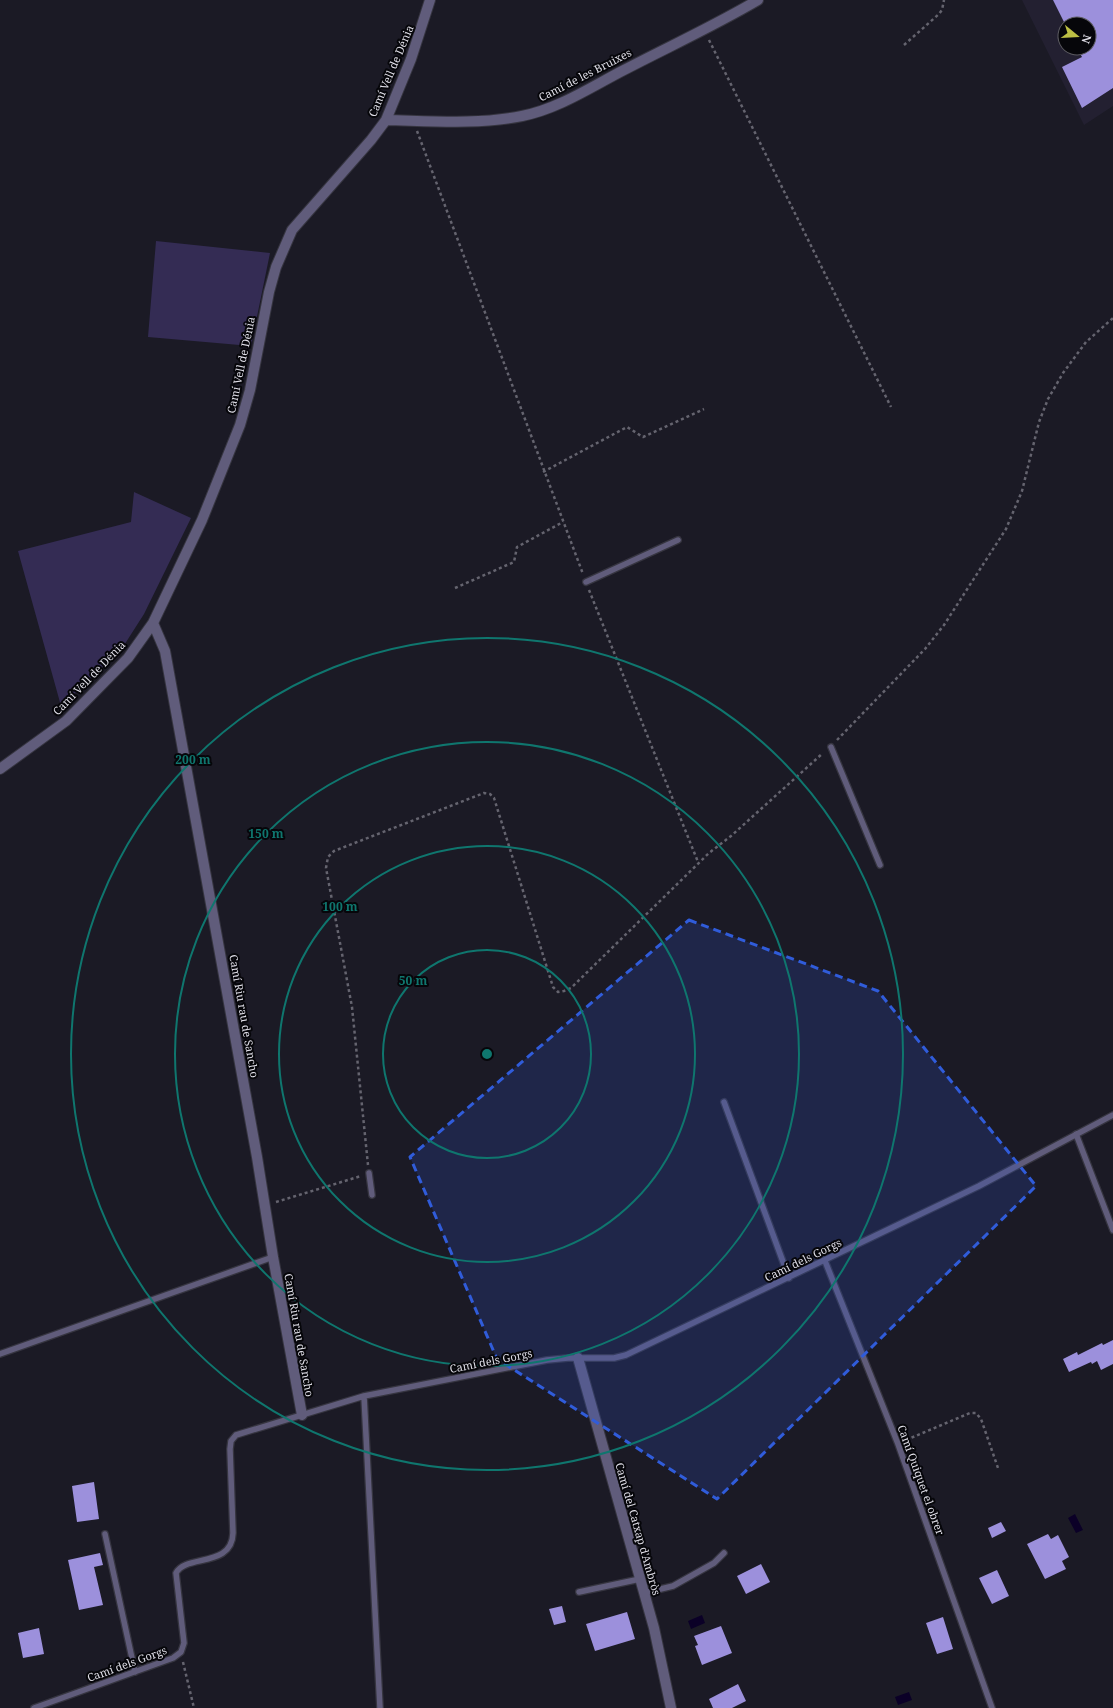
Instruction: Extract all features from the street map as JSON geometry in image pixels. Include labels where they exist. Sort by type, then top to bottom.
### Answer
[{"type":"street","name":"Camí Vell de Dénia","points":[[0,769],[66,721],[128,658],[154,622],[202,520],[240,425],[250,390],[269,292],[285,244],[292,230],[371,140],[386,120],[411,59],[430,0]]},
{"type":"street","name":"Camí de les Bruixes","points":[[386,120],[491,120],[534,114],[561,103],[704,30],[758,0]]},
{"type":"street","name":"Camí Riu rau de Sancho","points":[[154,622],[165,651],[255,1142],[273,1257],[302,1415]]},
{"type":"street","name":"Camí del Catxap d'Ambròs","points":[[578,1358],[654,1628],[671,1708]]},
{"type":"lane","points":[[586,582],[678,540]]},
{"type":"lane","points":[[831,747],[880,865]]},
{"type":"lane","points":[[724,1102],[790,1278]]},
{"type":"lane","name":"Camí dels Gorgs","points":[[34,1708],[173,1658],[181,1652],[184,1643],[176,1574],[181,1568],[223,1554],[231,1545],[233,1539],[231,1441],[236,1435],[364,1396],[546,1360],[578,1358],[601,1359],[626,1355],[790,1278],[979,1186],[1113,1115]]},
{"type":"lane","points":[[1076,1134],[1113,1230]]},
{"type":"lane","points":[[369,1173],[372,1195]]},
{"type":"lane","points":[[0,1354],[273,1257]]},
{"type":"lane","name":"Camí Quiquet el obrer","points":[[825,1261],[898,1444],[992,1708]]},
{"type":"lane","points":[[364,1396],[380,1708]]},
{"type":"lane","points":[[105,1534],[135,1672]]},
{"type":"lane","points":[[644,1593],[673,1586],[714,1563],[724,1553]]},
{"type":"lane","points":[[579,1592],[640,1579]]},
{"type":"path","points":[[904,45],[939,14],[942,10],[944,0]]},
{"type":"path","points":[[704,30],[891,406]]},
{"type":"path","points":[[413,120],[543,472],[698,862]]},
{"type":"path","points":[[265,1205],[369,1173],[352,1007],[326,868],[328,857],[334,851],[341,848],[484,793],[490,794],[494,798],[553,987],[558,992],[564,992],[571,988],[698,862],[731,836],[831,747],[925,649],[944,625],[1006,529],[1014,513],[1022,491],[1039,422],[1048,400],[1063,373],[1086,342],[1113,318]]},
{"type":"path","points":[[543,472],[627,427],[643,437],[704,409]]},
{"type":"path","points":[[455,588],[514,562],[517,548],[563,522]]},
{"type":"path","points":[[898,1444],[973,1412],[981,1418],[998,1468]]},
{"type":"path","points":[[181,1652],[194,1708]]},
{"type":"highlighted area","points":[[689,920],[878,991],[1036,1186],[717,1499],[497,1359],[410,1157]]},
{"type":"shaded area","points":[[1022,0],[1113,0],[1113,106],[1084,125]]},
{"type":"shaded area","points":[[156,241],[270,253],[251,346],[148,337]]},
{"type":"shaded area","points":[[134,492],[191,518],[144,614],[121,650],[61,706],[18,551],[131,522]]},
{"type":"shaded area","points":[[1075,1514],[1083,1530],[1076,1533],[1068,1518]]},
{"type":"shaded area","points":[[702,1615],[705,1623],[691,1629],[688,1621]]},
{"type":"shaded area","points":[[909,1692],[912,1700],[898,1705],[895,1697]]},
{"type":"building","points":[[1053,0],[1113,0],[1113,88],[1082,108],[1062,67],[1081,56],[1097,56],[1097,16],[1061,16]]},
{"type":"building","points":[[1113,1340],[1113,1364],[1101,1370],[1097,1361],[1092,1364],[1091,1362],[1069,1372],[1063,1359],[1077,1352],[1078,1355],[1102,1343],[1103,1345]]},
{"type":"building","points":[[94,1482],[99,1519],[77,1522],[72,1486]]},
{"type":"building","points":[[1001,1522],[1006,1531],[992,1538],[988,1528]]},
{"type":"building","points":[[1048,1534],[1051,1539],[1058,1535],[1069,1557],[1062,1561],[1066,1569],[1045,1579],[1027,1544]]},
{"type":"building","points":[[100,1553],[103,1565],[94,1567],[103,1605],[79,1610],[68,1560]]},
{"type":"building","points":[[761,1564],[770,1582],[746,1594],[737,1576]]},
{"type":"building","points":[[997,1570],[1009,1596],[992,1604],[979,1578]]},
{"type":"building","points":[[562,1606],[566,1622],[554,1625],[549,1609]]},
{"type":"building","points":[[627,1612],[635,1639],[595,1651],[586,1624]]},
{"type":"building","points":[[943,1617],[953,1649],[937,1654],[926,1623]]},
{"type":"building","points":[[721,1626],[732,1653],[702,1665],[695,1646],[698,1645],[694,1636]]},
{"type":"building","points":[[39,1628],[44,1654],[23,1658],[18,1633]]},
{"type":"building","points":[[738,1684],[746,1701],[732,1708],[713,1708],[709,1699]]}]
